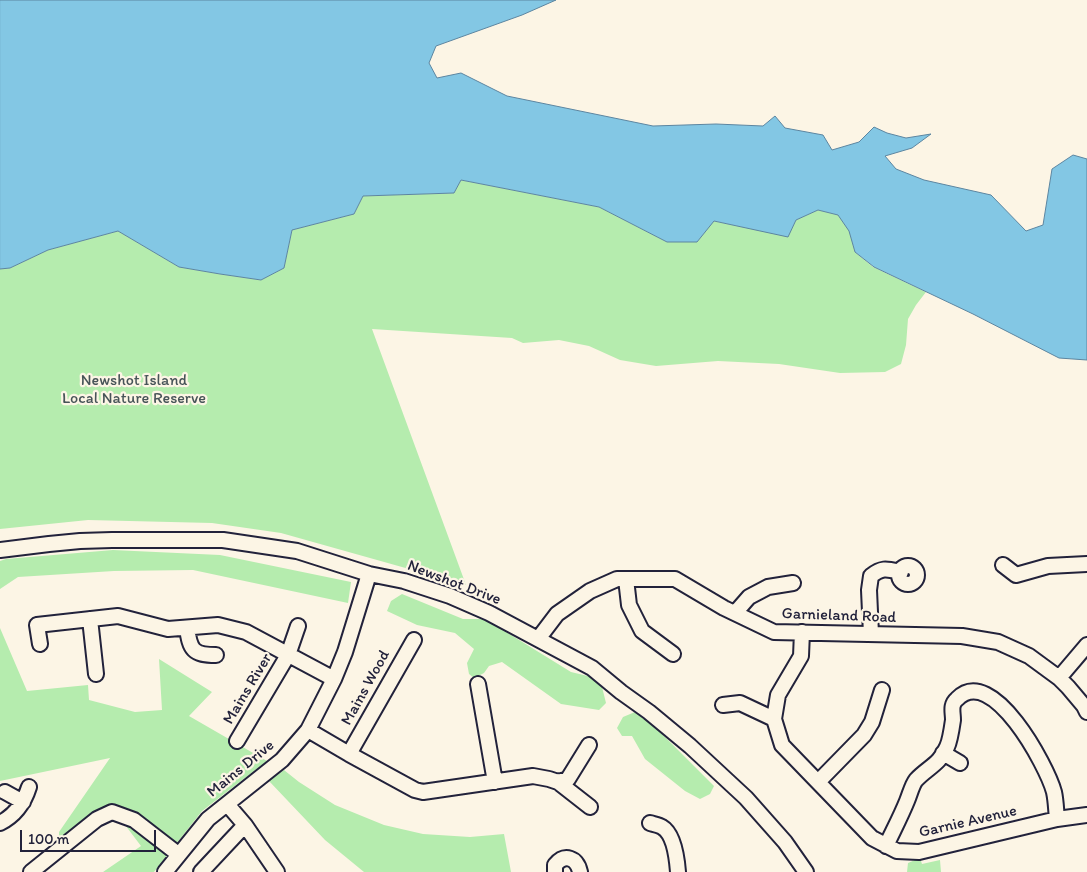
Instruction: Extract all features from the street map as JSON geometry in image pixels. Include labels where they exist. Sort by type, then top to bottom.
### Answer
[{"type":"street","name":"Newshot Drive","points":[[0,550],[80,541],[223,540],[297,551],[369,574],[404,581],[450,596],[489,613],[592,668],[649,712],[690,746],[746,798],[785,842],[806,872]]},
{"type":"street","points":[[1003,565],[1016,574],[1048,566],[1087,564]]},
{"type":"street","points":[[871,634],[869,590],[871,576],[877,571],[886,568],[900,572]]},
{"type":"street","name":"Mains Drive","points":[[165,872],[208,819],[282,760],[308,730],[334,679],[345,652],[369,574]]},
{"type":"street","name":"Garnieland Road","points":[[538,639],[557,614],[590,591],[618,579],[675,579],[734,613],[774,632],[962,636],[998,642],[1029,656],[1058,678],[1068,687],[1087,712]]},
{"type":"street","points":[[626,579],[629,605],[642,631],[673,654]]},
{"type":"street","points":[[734,613],[749,597],[768,587],[793,583]]},
{"type":"street","name":"Mains River","points":[[40,644],[37,625],[118,616],[168,629],[218,625],[246,632],[334,679]]},
{"type":"street","points":[[90,619],[96,674]]},
{"type":"street","name":"Mains River","points":[[237,741],[288,655],[298,626]]},
{"type":"street","points":[[187,628],[189,642],[195,652],[216,655]]},
{"type":"street","name":"Garnie Avenue","points":[[802,632],[801,656],[778,695],[774,719],[782,745],[872,838],[897,851],[919,852],[1058,819],[1087,815]]},
{"type":"street","name":"Mains Wood","points":[[349,754],[414,640]]},
{"type":"street","points":[[1058,678],[1087,645]]},
{"type":"street","points":[[478,684],[496,782]]},
{"type":"street","points":[[818,782],[864,735],[872,722],[882,690]]},
{"type":"street","name":"Garnie Avenue","points":[[886,846],[915,781],[936,764],[948,746],[953,721],[952,709],[955,700],[962,694],[975,691],[986,694],[1006,711],[1027,737],[1041,762],[1054,792],[1058,819]]},
{"type":"street","points":[[723,705],[740,703],[774,719]]},
{"type":"street","name":"Mains Wood","points":[[308,730],[415,790],[424,792],[533,776],[558,782]]},
{"type":"street","points":[[558,782],[568,779],[588,745]]},
{"type":"street","points":[[943,752],[960,763]]},
{"type":"street","points":[[558,782],[590,807]]},
{"type":"street","points":[[0,823],[13,815],[26,798],[29,787]]},
{"type":"street","points":[[5,792],[23,802]]},
{"type":"street","points":[[227,804],[245,825],[277,872]]},
{"type":"street","points":[[31,872],[97,819],[112,812],[134,820],[178,854]]},
{"type":"street","points":[[650,823],[663,827],[671,839],[677,857],[678,872]]},
{"type":"street","points":[[201,872],[245,825]]},
{"type":"street","points":[[555,872],[555,865],[558,861],[568,858],[576,862],[580,872]]},
{"type":"green space","name":"Newshot Island Local Nature Reserve","points":[[461,180],[599,207],[667,242],[697,242],[713,221],[788,236],[796,220],[818,210],[838,215],[850,231],[855,252],[873,267],[926,292],[908,319],[906,345],[901,364],[885,372],[840,373],[779,364],[718,361],[656,366],[620,360],[589,346],[559,340],[523,343],[512,338],[372,329],[466,585],[281,533],[212,523],[88,520],[0,529],[0,269],[10,268],[48,250],[118,231],[179,267],[261,280],[284,268],[292,230],[354,214],[363,196],[454,193]]},
{"type":"green space","points":[[113,550],[220,555],[351,582],[348,603],[193,570],[114,571],[18,577],[0,589],[0,561]]},
{"type":"green space","points":[[402,594],[463,619],[485,619],[571,672],[600,679],[606,703],[599,710],[561,704],[502,662],[489,666],[484,673],[474,678],[469,674],[467,663],[474,649],[455,633],[417,625],[387,611],[391,601]]},
{"type":"green space","points":[[0,628],[27,691],[88,685],[89,700],[135,712],[162,710],[159,659],[212,692],[189,716],[267,761],[202,811],[154,872],[103,872],[141,846],[110,805],[59,841],[59,832],[110,758],[0,781]]},
{"type":"green space","points":[[635,712],[645,717],[714,786],[710,794],[700,799],[685,791],[645,759],[632,736],[622,736],[617,728],[623,717]]},
{"type":"green space","points":[[284,770],[335,805],[384,825],[423,834],[470,837],[504,834],[511,872],[364,872],[325,840],[269,781]]},
{"type":"green space","points":[[920,858],[922,864],[940,860],[941,872],[907,872],[908,863]]},
{"type":"water","points":[[0,0],[556,0],[522,15],[436,46],[429,63],[437,78],[461,73],[507,96],[653,126],[716,124],[763,126],[775,116],[785,128],[823,135],[832,150],[859,142],[874,127],[906,138],[931,134],[912,148],[885,156],[896,169],[924,180],[991,195],[1026,231],[1043,225],[1052,169],[1073,155],[1087,159],[1087,360],[1059,358],[973,314],[874,267],[855,252],[849,231],[838,215],[818,210],[796,220],[788,237],[714,221],[697,242],[667,242],[599,207],[461,180],[454,193],[363,196],[354,214],[292,230],[284,268],[261,280],[179,267],[118,231],[48,250],[10,268],[0,269]]}]
